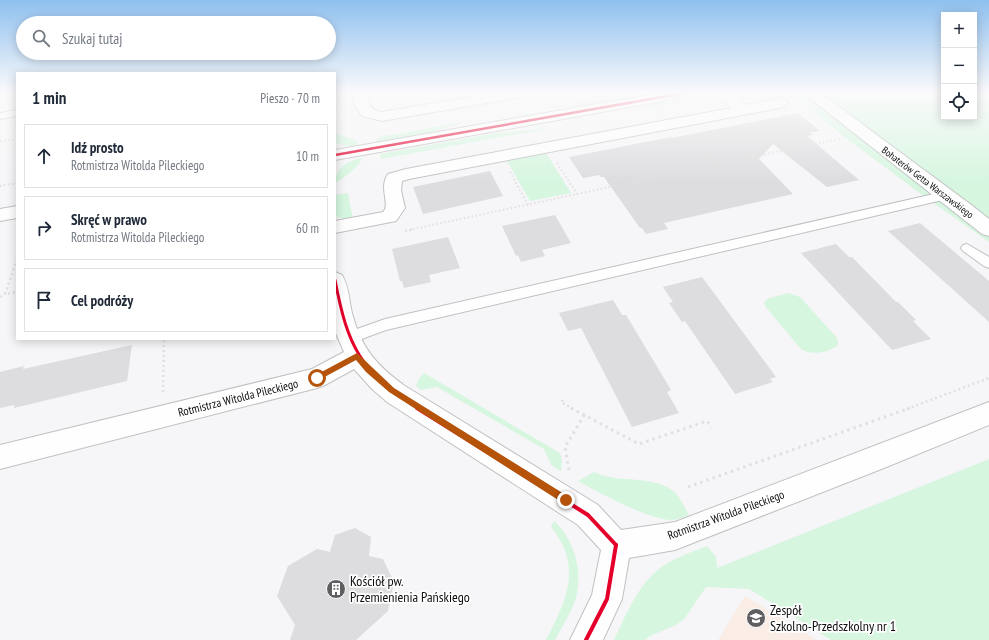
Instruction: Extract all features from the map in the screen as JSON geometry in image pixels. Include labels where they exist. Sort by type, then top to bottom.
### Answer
[{"type":"street","points":[[336,155],[513,122]]},
{"type":"street","points":[[336,227],[389,217],[395,212],[396,207],[390,186],[394,178],[406,174],[677,122]]},
{"type":"street","name":"Bohaterów Getta Warszawskiego","points":[[847,122],[947,194],[989,229]]},
{"type":"street","points":[[0,215],[16,212]]},
{"type":"street","points":[[336,286],[340,310],[352,347],[369,370],[391,390],[588,515],[616,545],[607,599],[586,640]]},
{"type":"street","name":"Rotmistrza Witolda Pileckiego","points":[[0,457],[317,378],[352,347]]},
{"type":"street","name":"Rotmistrza Witolda Pileckiego","points":[[616,545],[675,536],[989,413]]},
{"type":"lane","points":[[352,347],[385,325],[947,194]]},
{"type":"lane","points":[[967,248],[989,263]]},
{"type":"path","points":[[677,122],[717,164]]},
{"type":"path","points":[[404,231],[845,138]]},
{"type":"path","points":[[0,141],[16,139]]},
{"type":"path","points":[[546,147],[577,194]]},
{"type":"path","points":[[501,156],[528,205]]},
{"type":"path","points":[[0,186],[16,183]]},
{"type":"path","points":[[5,294],[16,262]]},
{"type":"path","points":[[0,297],[5,294],[16,292]]},
{"type":"path","points":[[163,394],[164,340]]},
{"type":"path","points":[[688,487],[850,430],[989,378]]},
{"type":"path","points":[[562,400],[561,402],[639,444],[707,421],[712,427]]},
{"type":"path","points":[[569,475],[565,447],[585,414]]},
{"type":"shaded area","name":"Zespół Szkolno-Przedszkolny nr 1","points":[[745,596],[816,640],[718,640]]},
{"type":"green space","points":[[466,122],[431,132],[376,142],[379,137]]},
{"type":"green space","points":[[826,122],[989,122],[989,242],[921,194]]},
{"type":"green space","points":[[552,128],[381,159],[380,154],[490,134]]},
{"type":"green space","points":[[336,133],[357,141],[358,145],[347,146],[336,143]]},
{"type":"green space","points":[[546,153],[571,193],[530,201],[507,161]]},
{"type":"green space","points":[[362,158],[355,168],[336,182],[337,173],[340,169],[352,161]]},
{"type":"green space","points":[[348,194],[353,219],[336,216],[336,195]]},
{"type":"green space","points":[[788,293],[800,297],[837,338],[837,346],[818,353],[808,352],[800,348],[764,303],[767,299]]},
{"type":"green space","points":[[424,373],[560,453],[562,461],[561,471],[551,465],[544,449],[437,387],[421,390],[416,386],[418,380]]},
{"type":"green space","points":[[989,459],[989,640],[831,640],[749,589],[706,587],[685,618],[676,625],[650,636],[645,640],[614,640],[628,610],[640,590],[654,573],[674,560],[707,546],[716,557],[717,568]]},
{"type":"green space","points":[[594,472],[613,478],[643,480],[663,485],[677,495],[689,515],[671,520],[661,519],[624,505],[578,481]]},
{"type":"green space","points":[[554,521],[567,538],[576,558],[578,569],[578,591],[571,611],[555,640],[546,640],[554,625],[565,597],[569,569],[567,555],[561,541],[551,527]]},
{"type":"building","points":[[753,122],[809,122],[820,131],[810,132],[813,135],[807,136],[859,180],[827,187],[773,144],[759,159],[793,194],[664,223],[668,229],[646,234],[642,228],[640,228],[604,177],[599,175],[583,178],[569,157]]},
{"type":"building","points":[[490,171],[503,196],[423,214],[413,187]]},
{"type":"building","points":[[555,215],[571,243],[542,250],[545,256],[521,262],[518,255],[516,256],[502,226]]},
{"type":"building","points":[[920,223],[989,281],[989,322],[888,231]]},
{"type":"building","points":[[448,237],[460,268],[429,275],[431,282],[404,288],[402,281],[400,281],[392,249]]},
{"type":"building","points":[[836,244],[849,257],[852,257],[896,302],[898,302],[916,320],[913,321],[931,339],[892,350],[801,253]]},
{"type":"building","points":[[702,277],[776,377],[770,379],[773,382],[735,394],[685,321],[682,322],[669,303],[673,302],[663,287]]},
{"type":"building","points":[[613,300],[622,315],[626,315],[671,390],[667,392],[679,413],[632,427],[581,328],[568,331],[559,313]]},
{"type":"building","points":[[132,345],[127,381],[14,408],[14,405],[0,408],[0,372],[24,366],[23,369]]},
{"type":"building","name":"Kościół pw. Przemienienia Pańskiego","points":[[355,528],[371,537],[369,556],[383,559],[394,582],[388,611],[356,640],[290,640],[295,625],[277,596],[288,566],[317,549],[330,552],[335,535]]},
{"type":"transit line","points":[[336,155],[522,122]]},
{"type":"transit line","points":[[336,285],[342,316],[352,344],[369,369],[381,381],[396,394],[588,515],[616,545]]},
{"type":"transit line","points":[[586,640],[607,599],[616,545]]},
{"type":"place","name":"Kościół pw. Przemienienia Pańskiego","points":[[336,589]]},
{"type":"place","name":"Zespół Szkolno-Przedszkolny nr 1","points":[[756,618]]},
{"type":"route","points":[[317,378],[357,356],[369,370],[391,390],[566,500]]}]
